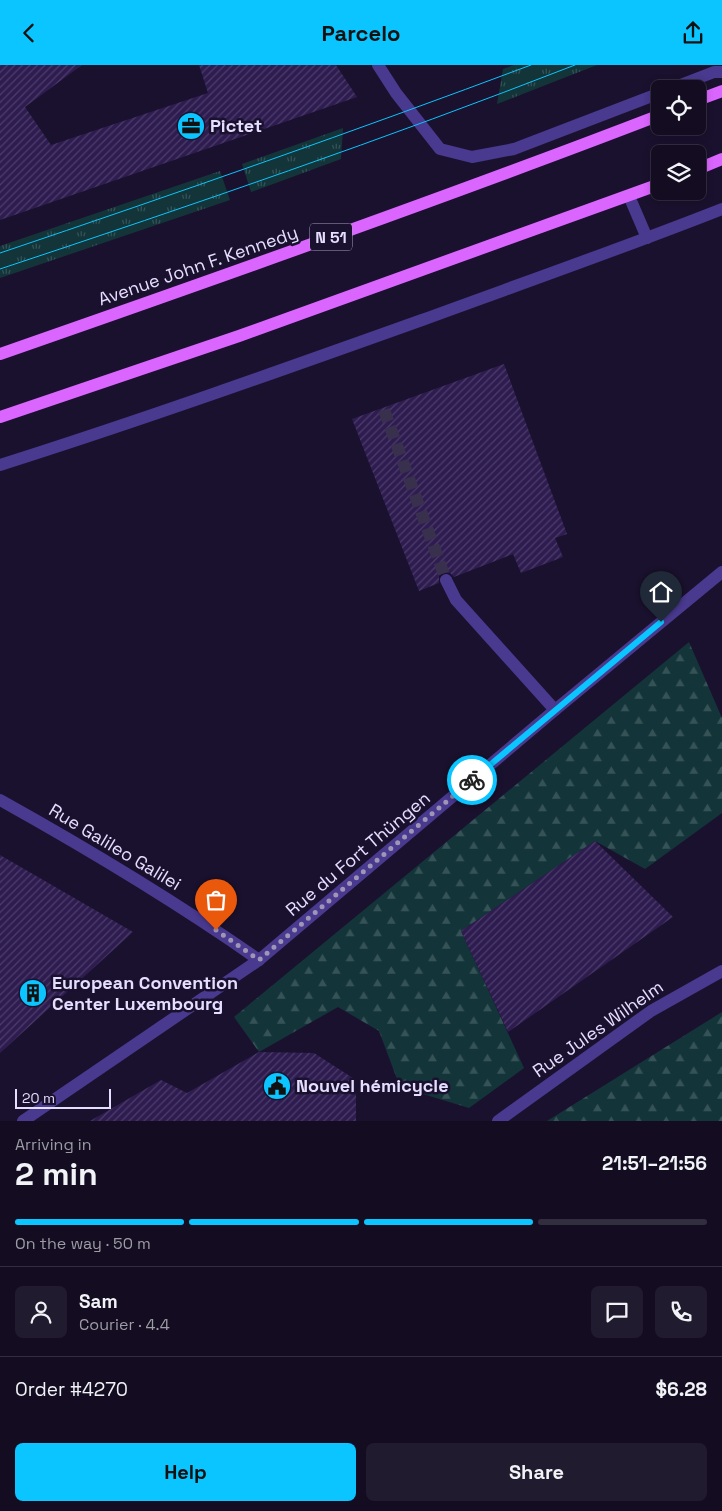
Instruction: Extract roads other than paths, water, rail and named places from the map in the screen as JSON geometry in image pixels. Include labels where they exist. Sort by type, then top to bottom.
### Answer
[{"type":"main road","points":[[706,97],[722,91]]},
{"type":"main road","name":"Avenue John F. Kennedy","points":[[0,354],[244,269],[476,185],[651,118]]},
{"type":"main road","points":[[706,166],[722,159]]},
{"type":"main road","points":[[0,417],[232,339],[651,188]]},
{"type":"street","points":[[378,65],[396,93],[440,149],[472,157],[514,149],[651,96]]},
{"type":"street","points":[[693,80],[714,72],[722,72]]},
{"type":"street","points":[[630,196],[647,238]]},
{"type":"street","points":[[0,465],[254,380],[722,209]]},
{"type":"street","name":"Rue du Fort Thüngen","points":[[23,1121],[259,960],[722,572]]},
{"type":"street","points":[[446,580],[456,600],[555,710]]},
{"type":"street","name":"Rue Galileo Galilei","points":[[0,800],[207,924],[259,960]]},
{"type":"street","name":"Rue Jules Wilhelm","points":[[498,1121],[651,1011],[722,971]]},
{"type":"tunnel","points":[[384,410],[446,580]]},
{"type":"tram line","points":[[0,253],[399,114],[531,65]]},
{"type":"tram line","points":[[0,269],[289,171],[575,65]]},
{"type":"place","name":"Pictet","points":[[191,126]]},
{"type":"place","name":"European Convention Center Luxembourg","points":[[33,993]]},
{"type":"place","name":"Nouvel hémicycle","points":[[277,1086]]}]
